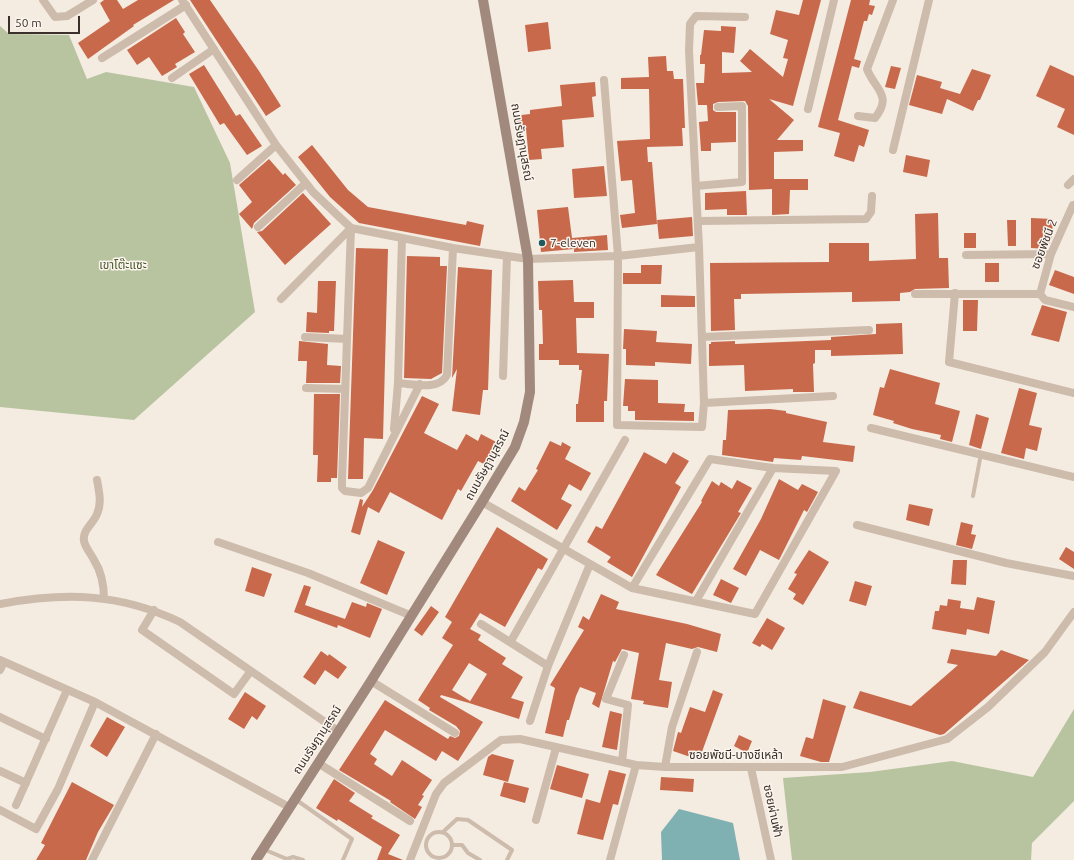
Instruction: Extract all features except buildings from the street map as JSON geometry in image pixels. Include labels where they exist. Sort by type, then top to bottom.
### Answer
[{"type":"street","points":[[43,0],[55,17],[67,16],[93,0]]},
{"type":"street","name":"ถนนรัษฎานุสรณ์","points":[[256,860],[371,681],[482,502],[515,447],[524,422],[530,392],[528,259],[483,0]]},
{"type":"street","points":[[808,109],[834,0]]},
{"type":"street","points":[[858,116],[875,118],[881,110],[883,102],[879,87],[870,78],[867,69],[893,0]]},
{"type":"street","points":[[893,150],[929,0]]},
{"type":"street","points":[[102,58],[184,3],[276,146],[306,182],[351,228],[453,248],[528,259],[618,256],[699,247]]},
{"type":"street","points":[[604,80],[618,256],[617,425],[702,427],[704,403],[698,222],[689,52],[690,24],[696,16],[745,17]]},
{"type":"street","points":[[172,78],[214,49]]},
{"type":"street","points":[[696,186],[742,182],[742,106],[718,107]]},
{"type":"street","points":[[237,180],[276,146]]},
{"type":"street","points":[[258,228],[306,182]]},
{"type":"street","points":[[698,222],[866,219],[870,216],[872,196]]},
{"type":"street","name":"ซอยพัชนี 2","points":[[1040,294],[1051,254],[1074,205]]},
{"type":"street","points":[[281,298],[351,228]]},
{"type":"street","points":[[351,228],[342,480],[342,488],[345,491],[365,492],[420,384]]},
{"type":"street","points":[[394,434],[398,383],[402,238]]},
{"type":"street","points":[[398,383],[441,383],[446,375],[453,248]]},
{"type":"street","points":[[966,255],[1051,254]]},
{"type":"street","points":[[503,376],[507,256]]},
{"type":"street","points":[[955,293],[949,362],[1074,394]]},
{"type":"street","points":[[915,294],[1040,294],[1045,300],[1074,307]]},
{"type":"street","points":[[702,338],[868,330]]},
{"type":"street","points":[[305,337],[347,339]]},
{"type":"street","points":[[306,388],[345,389]]},
{"type":"street","points":[[704,403],[833,396]]},
{"type":"street","points":[[871,428],[1074,477]]},
{"type":"street","points":[[510,641],[625,440]]},
{"type":"street","points":[[482,502],[563,550],[632,588],[755,614],[836,471],[773,468],[710,459],[632,588]]},
{"type":"street","points":[[696,602],[773,468]]},
{"type":"street","points":[[97,480],[100,501],[98,512],[93,522],[86,529],[84,542],[101,575],[104,599]]},
{"type":"street","points":[[857,525],[1006,563],[1074,576]]},
{"type":"street","points":[[218,542],[308,573],[412,616]]},
{"type":"street","points":[[530,721],[548,666],[590,564]]},
{"type":"street","points":[[0,604],[77,596],[104,599],[154,610],[180,622],[338,732]]},
{"type":"street","points":[[154,610],[142,630],[234,694],[250,672]]},
{"type":"street","name":"ซอยพัชนี-บางชีเหล้า","points":[[410,860],[436,794],[444,783],[501,740],[520,739],[636,765],[665,767],[751,768],[842,767],[947,739],[988,707],[1045,652],[1074,612]]},
{"type":"street","points":[[481,624],[548,666]]},
{"type":"street","points":[[665,767],[672,727],[697,652]]},
{"type":"street","points":[[622,762],[628,705],[606,699],[624,655]]},
{"type":"street","points":[[0,670],[2,661],[95,702],[292,803]]},
{"type":"street","points":[[371,681],[455,733]]},
{"type":"street","points":[[16,805],[67,690]]},
{"type":"street","points":[[0,810],[36,828],[58,789],[95,702]]},
{"type":"street","points":[[0,717],[46,739]]},
{"type":"street","points":[[92,860],[156,734]]},
{"type":"street","points":[[536,820],[556,748]]},
{"type":"street","points":[[318,763],[410,821]]},
{"type":"street","points":[[610,860],[636,765]]},
{"type":"street","name":"ซอยผ่านฟ้า","points":[[751,768],[771,860]]},
{"type":"street","points":[[0,771],[26,783]]},
{"type":"lane","points":[[973,496],[981,454]]},
{"type":"lane","points":[[292,803],[352,839],[343,860]]},
{"type":"lane","points":[[416,845],[427,841],[434,833],[443,832],[457,819],[468,820],[512,850],[507,860]]},
{"type":"lane","points":[[423,828],[428,851],[438,858],[450,853],[452,845],[450,837],[443,832]]},
{"type":"lane","points":[[452,845],[462,845],[468,853],[480,860]]},
{"type":"lane","points":[[263,849],[287,859],[293,857],[303,860]]},
{"type":"green space","name":"เขาโต๊ะแซะ","points":[[0,26],[9,34],[69,35],[87,79],[106,72],[194,87],[230,163],[255,312],[134,420],[0,407]]},
{"type":"green space","points":[[1074,709],[1074,801],[1032,843],[1031,860],[792,860],[783,778],[870,772],[952,761],[1033,777]]},
{"type":"water","points":[[679,809],[733,823],[740,860],[662,860],[661,832]]},
{"type":"place","name":"7-eleven","points":[[542,243]]}]
